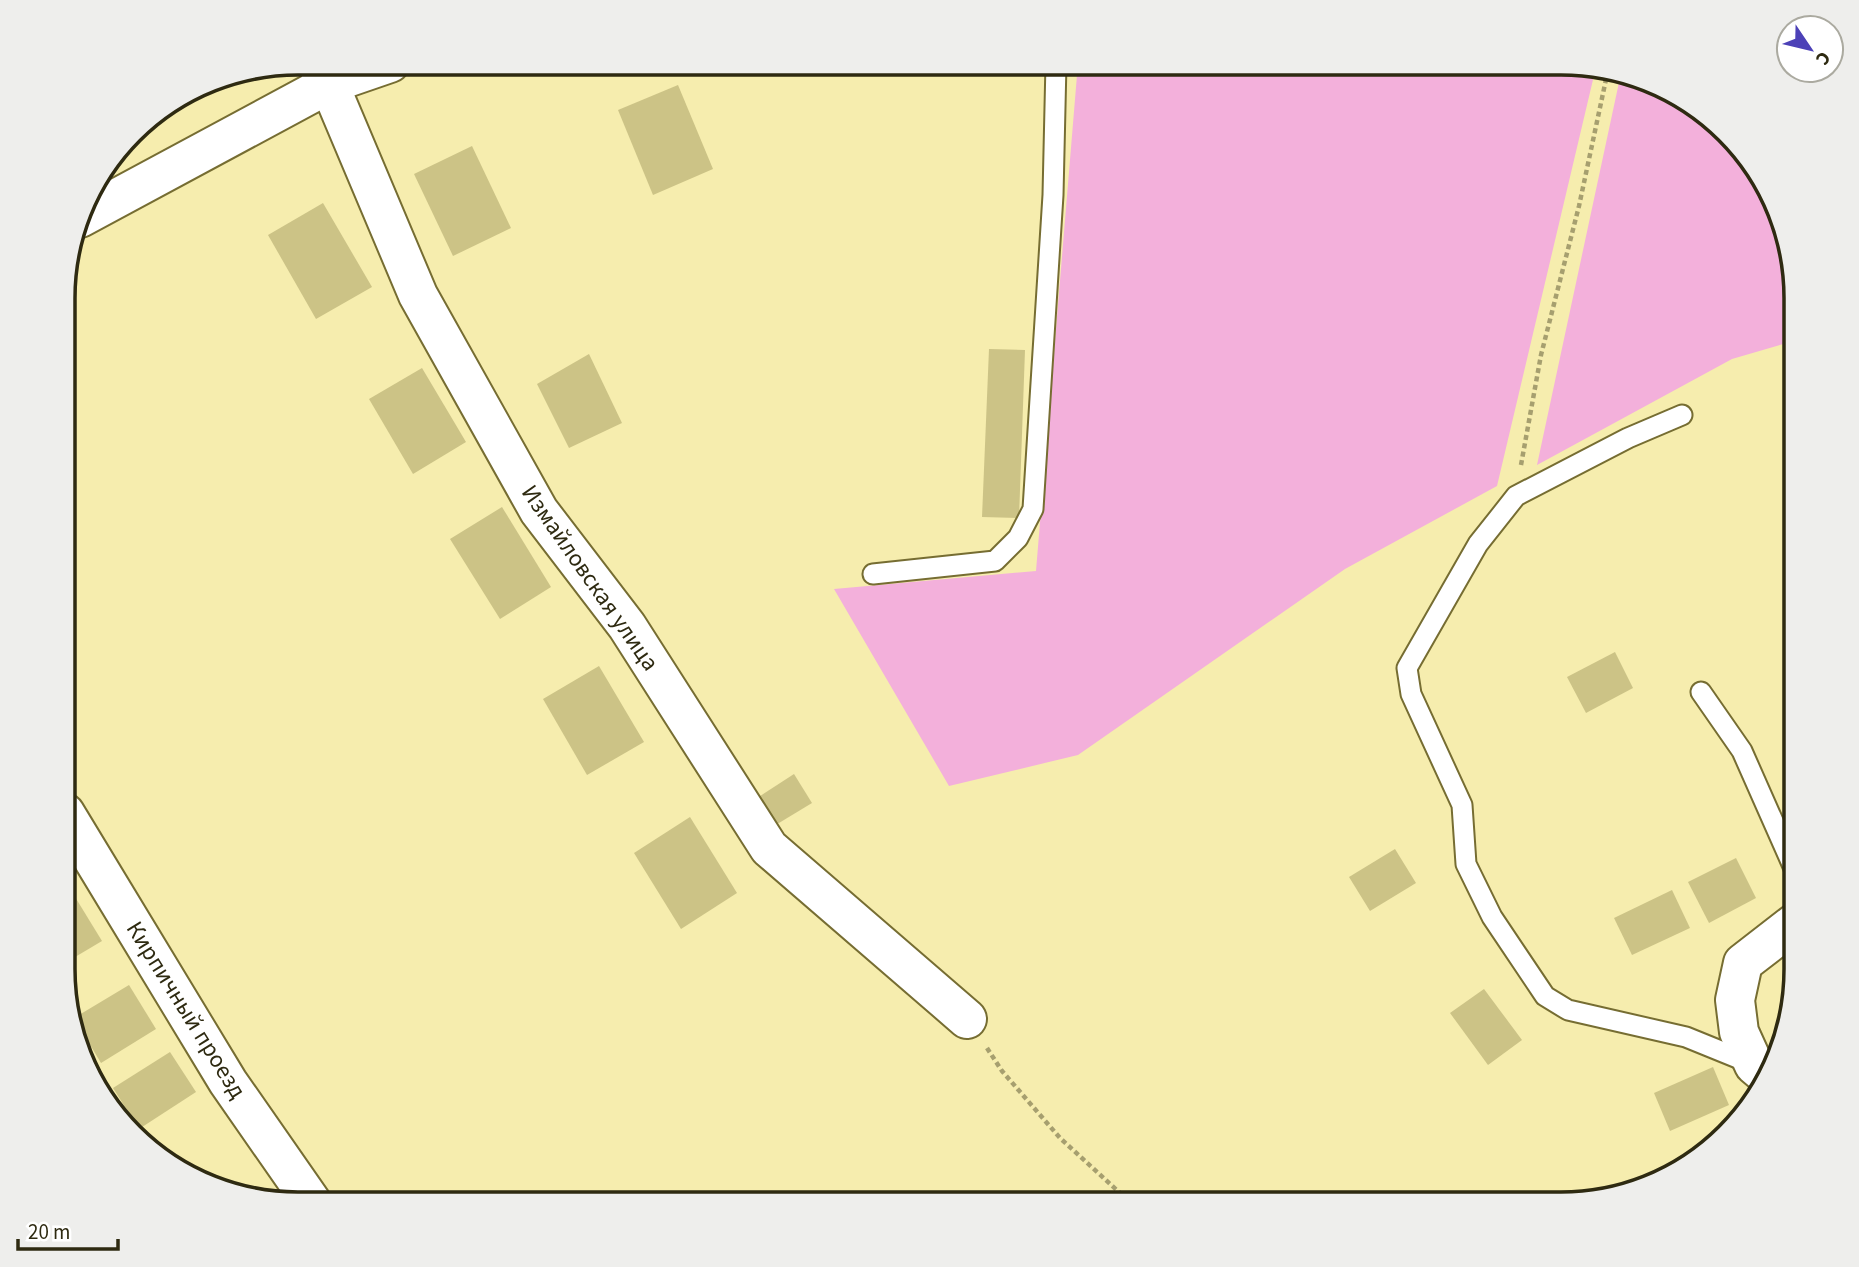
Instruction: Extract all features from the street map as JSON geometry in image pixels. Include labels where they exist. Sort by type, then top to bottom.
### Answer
[{"type":"street","points":[[93,210],[318,76]]},
{"type":"street","name":"Измайловская улица","points":[[324,76],[418,295],[539,511],[627,626],[769,848],[967,1018]]},
{"type":"street","name":"Кирпичный проезд","points":[[75,829],[229,1082],[305,1192]]},
{"type":"street","points":[[1760,1069],[1739,1032],[1735,1000],[1743,962],[1783,932]]},
{"type":"lane","points":[[873,574],[995,561],[1018,538],[1033,509],[1054,195],[1056,75]]},
{"type":"lane","points":[[1682,415],[1628,438],[1516,496],[1478,544],[1407,668],[1411,694],[1462,805],[1466,863],[1492,917],[1545,996],[1568,1010],[1686,1037],[1760,1069]]},
{"type":"lane","points":[[1701,692],[1742,751],[1783,844]]},
{"type":"path","points":[[1516,496],[1541,355],[1579,206],[1606,80]]},
{"type":"path","points":[[967,1018],[1002,1071],[1060,1138],[1118,1191]]},
{"type":"shaded area","points":[[1077,75],[1560,75],[1593,79],[1497,486],[1345,569],[1078,755],[949,786],[834,589],[1036,571]]},
{"type":"shaded area","points":[[1619,84],[1659,98],[1696,121],[1738,163],[1754,187],[1767,213],[1782,269],[1783,344],[1732,359],[1537,465]]},
{"type":"building","points":[[678,85],[713,169],[653,195],[618,110]]},
{"type":"building","points":[[472,146],[511,228],[453,256],[414,174]]},
{"type":"building","points":[[323,203],[372,287],[316,319],[268,235]]},
{"type":"building","points":[[989,349],[1025,350],[1019,518],[982,517]]},
{"type":"building","points":[[589,354],[622,423],[569,448],[537,384]]},
{"type":"building","points":[[422,368],[466,442],[413,474],[369,399]]},
{"type":"building","points":[[502,507],[551,587],[500,619],[450,539]]},
{"type":"building","points":[[1615,652],[1633,688],[1586,713],[1567,677]]},
{"type":"building","points":[[599,666],[644,742],[587,775],[543,699]]},
{"type":"building","points":[[794,774],[812,803],[774,826],[757,798]]},
{"type":"building","points":[[690,817],[737,893],[681,929],[634,853]]},
{"type":"building","points":[[1395,849],[1416,883],[1370,911],[1349,877]]},
{"type":"building","points":[[1736,858],[1756,898],[1709,923],[1688,882]]},
{"type":"building","points":[[1672,890],[1690,928],[1632,955],[1614,918]]},
{"type":"building","points":[[75,897],[102,941],[75,957]]},
{"type":"building","points":[[129,985],[156,1029],[101,1063],[87,1039],[81,1014]]},
{"type":"building","points":[[1484,989],[1522,1040],[1488,1065],[1450,1013]]},
{"type":"building","points":[[170,1052],[196,1092],[142,1127],[130,1114],[113,1088]]},
{"type":"building","points":[[1713,1067],[1729,1105],[1670,1131],[1654,1093]]}]
